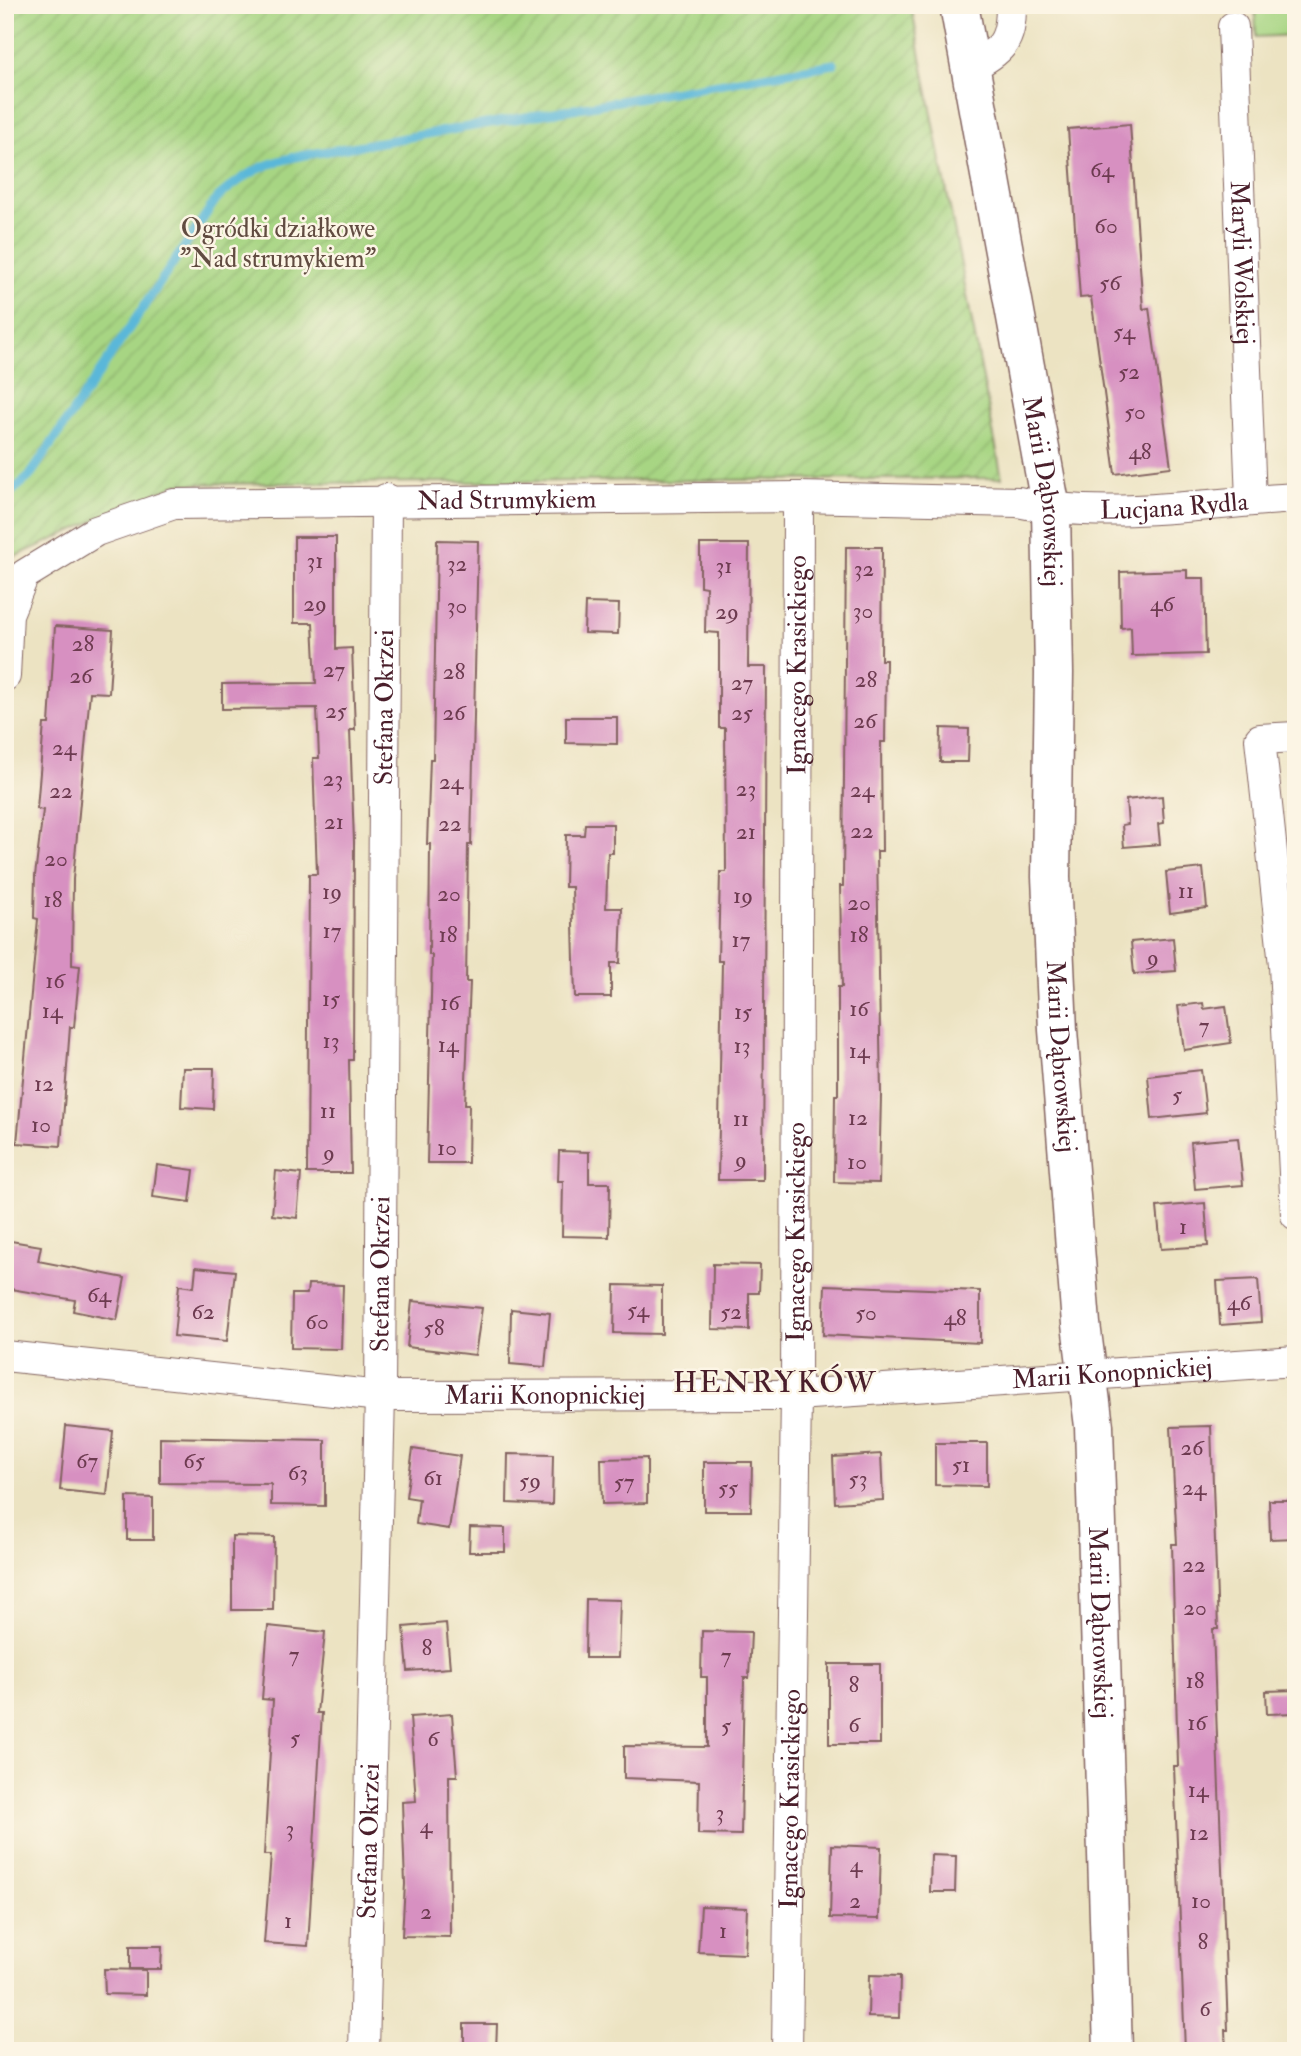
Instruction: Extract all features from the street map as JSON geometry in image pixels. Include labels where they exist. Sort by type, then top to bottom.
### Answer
[{"type":"street","name":"Marii Dąbrowskiej","points":[[959,5],[1051,509],[1054,673],[1052,904],[1058,1030],[1086,1374],[1094,1426],[1113,2051]]},
{"type":"street","points":[[970,68],[1004,45],[1011,29],[1011,5]]},
{"type":"street","name":"Maryli Wolskiej","points":[[1233,27],[1251,501]]},
{"type":"street","name":"Nad Strumykiem","points":[[5,676],[7,615],[24,575],[96,531],[173,503],[386,499],[798,498],[1018,502],[1051,509]]},
{"type":"street","name":"Ignacego Krasickiego","points":[[787,2051],[796,1395],[798,498]]},
{"type":"street","name":"Lucjana Rydla","points":[[1051,509],[1093,511],[1296,498]]},
{"type":"street","name":"Stefana Okrzei","points":[[364,2051],[380,1396],[386,499]]},
{"type":"street","points":[[1296,737],[1260,739],[1290,964],[1296,1215]]},
{"type":"street","name":"Marii Konopnickiej","points":[[5,1356],[380,1396],[796,1395],[1296,1361]]},
{"type":"green space","name":"Ogródki działkowe \"Nad strumykiem\"","points":[[5,5],[911,5],[1002,478],[177,484],[5,561]]},
{"type":"green space","points":[[1255,5],[1296,5],[1296,35],[1256,37]]},
{"type":"building","points":[[1130,124],[1143,309],[1149,308],[1171,467],[1115,474],[1091,297],[1080,298],[1068,129]]},
{"type":"building","points":[[294,537],[336,537],[336,649],[352,648],[355,730],[350,730],[354,842],[353,1060],[349,1060],[351,1173],[307,1173],[309,874],[317,874],[313,758],[319,758],[317,708],[222,709],[222,684],[316,683],[313,623],[294,623]]},
{"type":"building","points":[[437,540],[478,541],[471,845],[468,845],[466,982],[470,982],[465,1104],[469,1104],[468,1163],[427,1163],[432,955],[429,955],[430,844],[427,844],[430,759],[433,759]]},
{"type":"building","points":[[700,544],[749,544],[748,667],[766,667],[763,1180],[718,1180],[722,961],[718,961],[720,872],[726,872],[725,728],[719,728],[719,633],[705,632],[706,587],[700,586]]},
{"type":"building","points":[[846,547],[882,547],[881,660],[886,660],[885,742],[881,742],[882,851],[877,851],[881,1095],[879,1183],[834,1182],[835,1095],[838,1095],[838,987],[842,987],[840,886],[843,886]]},
{"type":"building","points":[[1187,570],[1187,578],[1204,578],[1206,654],[1132,656],[1131,627],[1121,628],[1120,572]]},
{"type":"building","points":[[585,603],[619,604],[618,634],[584,633]]},
{"type":"building","points":[[55,626],[113,630],[109,693],[90,692],[73,879],[72,965],[80,966],[74,1027],[70,1027],[61,1146],[17,1143],[38,919],[34,918],[35,876],[43,810],[37,809],[44,724],[49,724]]},
{"type":"building","points":[[566,717],[617,717],[617,744],[566,743]]},
{"type":"building","points":[[941,728],[969,729],[968,762],[940,762]]},
{"type":"building","points":[[1162,796],[1164,823],[1158,824],[1160,844],[1124,847],[1122,825],[1128,824],[1126,800]]},
{"type":"building","points":[[585,824],[613,824],[613,853],[608,853],[606,908],[622,908],[620,963],[611,963],[611,997],[575,997],[572,887],[565,887],[566,835],[584,835]]},
{"type":"building","points":[[1203,868],[1207,908],[1170,913],[1166,872]]},
{"type":"building","points":[[1173,938],[1176,971],[1134,974],[1131,942]]},
{"type":"building","points":[[1203,1003],[1204,1009],[1226,1006],[1231,1043],[1184,1050],[1178,1006]]},
{"type":"building","points":[[183,1068],[214,1068],[213,1109],[181,1107]]},
{"type":"building","points":[[1201,1070],[1206,1113],[1152,1119],[1148,1076]]},
{"type":"building","points":[[1238,1138],[1243,1185],[1195,1189],[1191,1142]]},
{"type":"building","points":[[559,1151],[589,1152],[589,1183],[610,1183],[609,1237],[562,1236],[563,1181],[558,1181]]},
{"type":"building","points":[[157,1165],[194,1170],[190,1202],[153,1197]]},
{"type":"building","points":[[276,1171],[301,1174],[297,1218],[272,1215]]},
{"type":"building","points":[[1205,1203],[1208,1246],[1161,1249],[1157,1207]]},
{"type":"building","points":[[5,1240],[41,1246],[38,1261],[125,1278],[117,1320],[73,1311],[75,1300],[5,1288]]},
{"type":"building","points":[[713,1264],[760,1265],[759,1293],[749,1293],[749,1330],[712,1329]]},
{"type":"building","points":[[196,1267],[235,1271],[227,1341],[174,1336],[179,1285],[194,1287]]},
{"type":"building","points":[[1258,1279],[1261,1322],[1220,1325],[1217,1281]]},
{"type":"building","points":[[308,1284],[343,1285],[341,1349],[291,1348],[292,1294],[307,1294]]},
{"type":"building","points":[[615,1285],[662,1286],[662,1334],[614,1333]]},
{"type":"building","points":[[825,1285],[980,1291],[980,1343],[823,1335]]},
{"type":"building","points":[[412,1301],[482,1308],[475,1355],[407,1347]]},
{"type":"building","points":[[511,1309],[550,1313],[545,1367],[510,1364]]},
{"type":"building","points":[[66,1426],[113,1431],[107,1495],[60,1490]]},
{"type":"building","points":[[1211,1426],[1218,1629],[1213,1629],[1228,2030],[1225,2030],[1226,2051],[1185,2051],[1174,1766],[1178,1766],[1172,1544],[1177,1544],[1171,1427]]},
{"type":"building","points":[[160,1437],[325,1440],[325,1506],[271,1505],[271,1484],[160,1483]]},
{"type":"building","points":[[935,1443],[987,1443],[987,1486],[935,1485]]},
{"type":"building","points":[[413,1449],[460,1456],[449,1529],[416,1524],[419,1499],[406,1497]]},
{"type":"building","points":[[508,1454],[553,1455],[552,1505],[507,1503]]},
{"type":"building","points":[[881,1454],[883,1500],[835,1503],[833,1457]]},
{"type":"building","points":[[647,1458],[647,1503],[602,1504],[601,1459]]},
{"type":"building","points":[[704,1462],[752,1462],[751,1511],[704,1511]]},
{"type":"building","points":[[127,1497],[153,1498],[153,1540],[127,1540]]},
{"type":"building","points":[[1269,1500],[1296,1500],[1296,1538],[1270,1539]]},
{"type":"building","points":[[470,1527],[505,1528],[505,1552],[469,1552]]},
{"type":"building","points":[[232,1536],[274,1537],[273,1610],[232,1610]]},
{"type":"building","points":[[586,1599],[620,1600],[618,1658],[585,1658]]},
{"type":"building","points":[[446,1623],[450,1668],[408,1671],[404,1627]]},
{"type":"building","points":[[268,1626],[325,1632],[317,1713],[322,1713],[308,1946],[264,1943],[271,1855],[264,1855],[273,1700],[262,1699]]},
{"type":"building","points":[[702,1631],[751,1632],[749,1678],[744,1678],[741,1835],[698,1834],[699,1781],[624,1778],[624,1746],[707,1747],[707,1677],[701,1677]]},
{"type":"building","points":[[829,1664],[880,1664],[880,1744],[829,1744]]},
{"type":"building","points":[[1296,1690],[1296,1713],[1267,1714],[1266,1691]]},
{"type":"building","points":[[452,1714],[457,1776],[449,1776],[450,1937],[402,1936],[405,1884],[402,1802],[416,1801],[410,1717]]},
{"type":"building","points":[[832,1845],[881,1847],[879,1919],[830,1918]]},
{"type":"building","points":[[931,1855],[956,1856],[955,1892],[930,1892]]},
{"type":"building","points":[[701,1906],[747,1908],[745,1954],[698,1952]]},
{"type":"building","points":[[130,1946],[162,1946],[161,1969],[130,1969]]},
{"type":"building","points":[[104,1969],[146,1970],[146,1995],[105,1994]]},
{"type":"building","points":[[869,1975],[900,1976],[899,2018],[868,2017]]},
{"type":"building","points":[[464,2024],[497,2024],[496,2051],[464,2050]]},
{"type":"waterway","points":[[5,497],[29,477],[217,198],[258,169],[305,155],[834,64]]},
{"type":"district","name":"HENRYKÓW","points":[[775,1382]]}]
